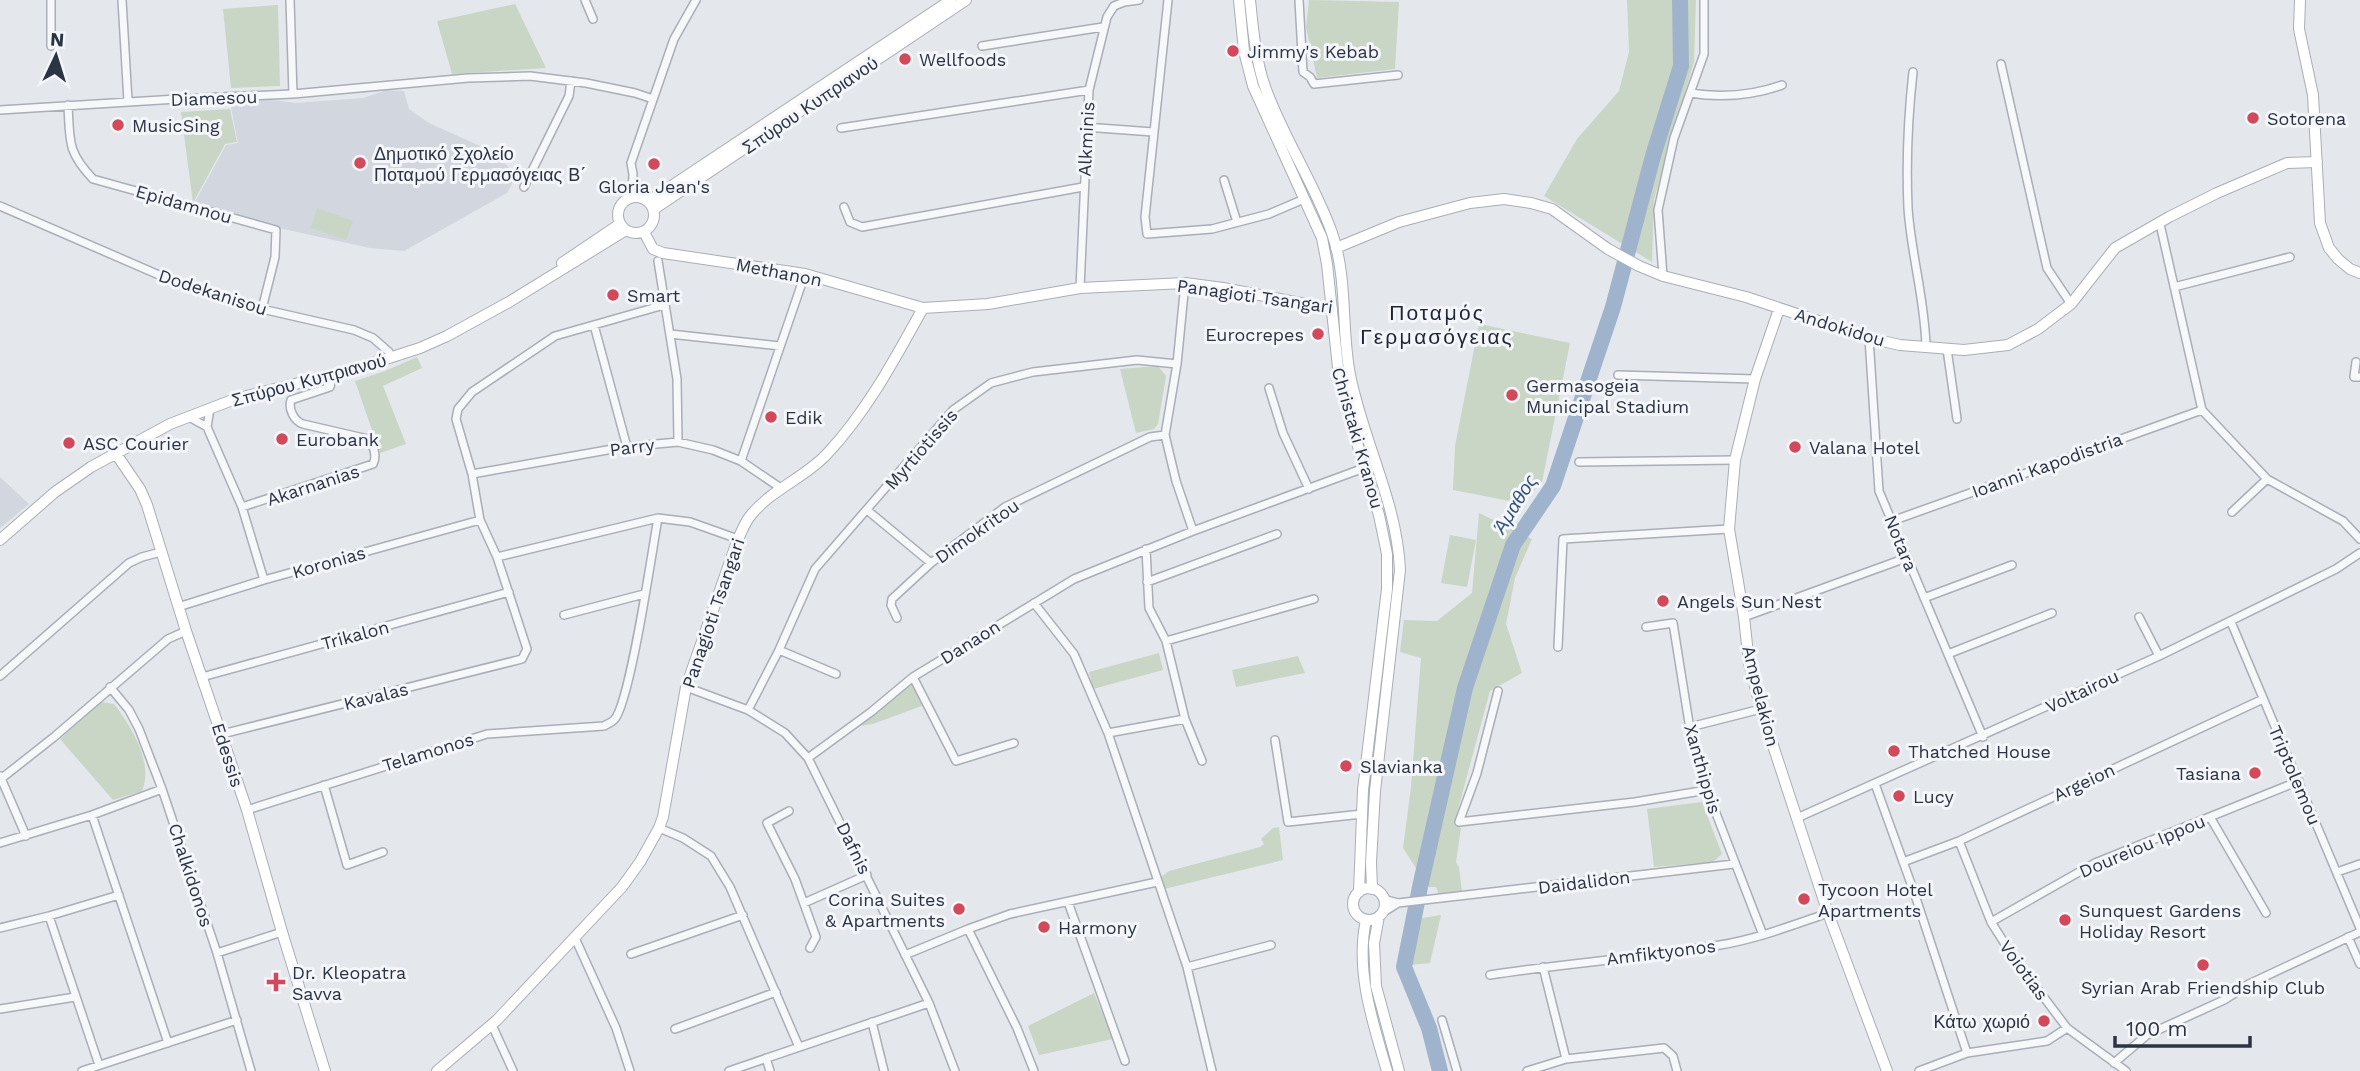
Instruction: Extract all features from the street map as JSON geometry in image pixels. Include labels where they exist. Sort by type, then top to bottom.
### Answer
[{"type":"main road","name":"Σπύρου Κυπριανού","points":[[651,205],[951,0]]},
{"type":"main road","name":"Σπύρου Κυπριανού","points":[[651,205],[966,0]]},
{"type":"main road","name":"Christaki Kranou","points":[[1238,0],[1244,51],[1253,86],[1322,237],[1339,377],[1384,535],[1388,570],[1362,814],[1359,892]]},
{"type":"main road","name":"Christaki Kranou","points":[[1250,0],[1255,49],[1264,83],[1326,219],[1336,248],[1346,309],[1350,375],[1391,512],[1399,552],[1400,570],[1375,791],[1371,862],[1373,889]]},
{"type":"main road","points":[[2300,0],[2299,29],[2313,95],[2320,223],[2329,248],[2350,270],[2360,273]]},
{"type":"main road","name":"Andokidou","points":[[1336,248],[1399,222],[1442,209],[1504,199],[1531,203],[1552,209],[1608,249],[1663,276],[1746,297],[1869,338],[1900,345],[1964,350],[2008,345],[2038,329],[2071,304],[2115,248],[2169,217],[2287,163],[2317,162]]},
{"type":"main road","points":[[632,197],[638,197],[651,205],[655,218],[653,224],[643,232],[632,233],[623,227],[619,209],[632,197]]},
{"type":"main road","name":"Σπύρου Κυπριανού","points":[[0,532],[51,487],[167,419],[232,394],[352,364],[416,344],[507,297],[623,227]]},
{"type":"main road","name":"Σπύρου Κυπριανού","points":[[0,540],[55,492],[114,450],[234,399],[408,352],[447,337],[529,291],[623,227]]},
{"type":"main road","name":"Methanon","points":[[643,232],[653,250],[663,253],[805,274],[923,308]]},
{"type":"main road","name":"Panagioti Tsangari","points":[[437,1071],[492,1025],[622,887],[659,828],[686,687],[738,539],[748,518],[758,506],[823,458],[850,429],[899,352],[923,308],[988,304],[1080,288],[1185,283],[1332,309]]},
{"type":"main road","name":"Ampelakion","points":[[1779,309],[1755,379],[1735,460],[1729,529],[1749,663],[1760,709],[1828,913],[1887,1071]]},
{"type":"main road","name":"Edessis","points":[[114,450],[143,496],[247,810],[325,1071]]},
{"type":"main road","points":[[1380,915],[1366,920],[1358,916],[1353,908],[1353,900],[1359,892],[1373,889],[1378,891],[1383,899],[1380,915],[1374,943],[1376,986],[1399,1071]]},
{"type":"main road","points":[[1366,920],[1363,947],[1366,988],[1387,1071]]},
{"type":"street","points":[[51,0],[51,46]]},
{"type":"street","points":[[122,0],[128,101]]},
{"type":"street","points":[[290,0],[293,94]]},
{"type":"street","points":[[585,0],[593,19]]},
{"type":"street","points":[[632,197],[631,163],[674,39],[695,0]]},
{"type":"street","points":[[1124,1],[1139,0]]},
{"type":"street","points":[[1168,0],[1145,217],[1147,234],[1212,229],[1269,214],[1304,199]]},
{"type":"street","points":[[1299,0],[1303,72],[1314,84],[1398,75]]},
{"type":"street","points":[[1663,276],[1658,210],[1674,138],[1704,54],[1703,0]]},
{"type":"street","name":"Alkminis","points":[[1080,288],[1088,90],[1103,27],[1114,6],[1124,1]]},
{"type":"street","points":[[982,46],[1103,27]]},
{"type":"street","points":[[2001,64],[2047,268],[2071,304]]},
{"type":"street","points":[[1913,72],[1907,129],[1908,209],[1926,347]]},
{"type":"street","name":"Diamesou","points":[[0,110],[293,94],[468,78],[530,76],[571,81],[653,99]]},
{"type":"street","points":[[524,187],[569,96],[571,81]]},
{"type":"street","points":[[1690,93],[1733,97],[1762,93],[1782,85]]},
{"type":"street","points":[[841,128],[1088,90]]},
{"type":"street","name":"Epidamnou","points":[[68,105],[70,145],[79,164],[93,179],[276,230],[275,257],[262,309]]},
{"type":"street","points":[[1086,127],[1153,132]]},
{"type":"street","points":[[1224,180],[1237,222]]},
{"type":"street","points":[[844,206],[850,222],[862,227],[1083,187]]},
{"type":"street","name":"Dodekanisou","points":[[0,206],[182,285],[262,309],[354,330],[373,338],[389,352]]},
{"type":"street","points":[[2160,224],[2203,410],[2267,479],[2343,521],[2360,538]]},
{"type":"street","points":[[2174,287],[2290,257]]},
{"type":"street","points":[[658,261],[677,379],[678,442]]},
{"type":"street","points":[[741,461],[805,274]]},
{"type":"street","points":[[1185,283],[1177,364],[1166,435],[1176,481],[1193,531]]},
{"type":"street","points":[[509,592],[480,520],[472,474],[456,419],[460,404],[472,392],[555,336],[664,305]]},
{"type":"street","name":"Panagioti Tsangari","points":[[1332,309],[1346,309]]},
{"type":"street","points":[[594,325],[627,447]]},
{"type":"street","points":[[670,334],[780,346]]},
{"type":"street","name":"Notara","points":[[1869,338],[1879,491],[1983,737]]},
{"type":"street","points":[[1947,349],[1957,419]]},
{"type":"street","name":"Myrtiotissis","points":[[748,710],[816,569],[953,410],[990,383],[1033,372],[1137,360],[1177,364]]},
{"type":"street","points":[[2356,362],[2354,377],[2360,377]]},
{"type":"street","name":"Akarnanias","points":[[242,507],[373,464],[373,445],[368,439],[296,420],[290,407],[291,400],[330,387],[328,375]]},
{"type":"street","points":[[1618,375],[1755,379]]},
{"type":"street","points":[[1269,388],[1283,433],[1309,489]]},
{"type":"street","points":[[189,417],[207,427],[210,409]]},
{"type":"street","name":"Ioanni Kapodistria","points":[[1892,521],[2203,410]]},
{"type":"street","name":"Akarnanias","points":[[207,427],[242,507],[264,580]]},
{"type":"street","name":"Dimokritou","points":[[897,618],[891,605],[892,599],[931,563],[1005,508],[1150,437],[1166,435]]},
{"type":"street","name":"Parry","points":[[472,474],[627,447],[678,442],[713,450],[741,461],[782,489]]},
{"type":"street","points":[[1579,462],[1735,460]]},
{"type":"street","name":"Danaon","points":[[808,758],[913,677],[1074,579],[1193,531],[1364,468]]},
{"type":"street","points":[[2232,512],[2267,479]]},
{"type":"street","points":[[867,510],[931,563]]},
{"type":"street","points":[[497,557],[658,519],[690,522],[738,539]]},
{"type":"street","points":[[564,615],[643,594],[658,519]]},
{"type":"street","name":"Koronias","points":[[178,607],[264,580],[480,520]]},
{"type":"street","points":[[1558,647],[1563,539],[1729,529]]},
{"type":"street","points":[[1147,582],[1277,534]]},
{"type":"street","points":[[1146,550],[1149,608],[1166,641],[1185,719],[1202,761]]},
{"type":"street","points":[[0,676],[129,563],[142,556],[161,552]]},
{"type":"street","name":"Voltairou","points":[[1797,818],[2159,656],[2336,569],[2360,553]]},
{"type":"street","points":[[1744,617],[1906,558]]},
{"type":"street","points":[[1924,598],[2012,565]]},
{"type":"street","name":"Kavalas","points":[[222,734],[522,659],[527,652],[509,592]]},
{"type":"street","name":"Trikalon","points":[[202,677],[509,592]]},
{"type":"street","name":"Telamonos","points":[[247,810],[488,734],[604,726],[614,720],[622,703],[643,594]]},
{"type":"street","points":[[1166,641],[1314,599]]},
{"type":"street","points":[[1034,603],[1074,654],[1108,733],[1187,967],[1212,1071]]},
{"type":"street","points":[[1948,654],[2052,613]]},
{"type":"street","points":[[2139,617],[2159,656]]},
{"type":"street","name":"Triptolemou","points":[[2231,622],[2360,930]]},
{"type":"street","name":"Xanthippis","points":[[1646,627],[1673,623],[1690,727],[1707,790],[1763,935]]},
{"type":"street","points":[[26,836],[1,777],[54,737],[168,639],[186,631]]},
{"type":"street","points":[[779,650],[836,674]]},
{"type":"street","points":[[913,677],[956,761],[1014,743]]},
{"type":"street","name":"Chalkidonos","points":[[110,687],[129,710],[139,729],[162,789],[217,953],[251,1071]]},
{"type":"street","name":"Dafnis","points":[[686,687],[748,710],[785,733],[808,758],[929,1003],[955,1071]]},
{"type":"street","points":[[1498,691],[1477,773],[1459,822],[1635,802],[1707,790]]},
{"type":"street","name":"Argeion","points":[[1903,862],[1959,841],[2263,699]]},
{"type":"street","points":[[1690,727],[1760,709]]},
{"type":"street","points":[[1108,733],[1185,719]]},
{"type":"street","points":[[1275,740],[1288,822],[1362,814]]},
{"type":"street","name":"Doureiou Ippou","points":[[1991,922],[2095,863],[2299,781]]},
{"type":"street","points":[[1875,784],[1967,1054]]},
{"type":"street","points":[[324,785],[347,865],[383,852]]},
{"type":"street","points":[[0,843],[92,815],[162,789]]},
{"type":"street","points":[[789,811],[767,823],[795,879],[816,937],[810,948]]},
{"type":"street","points":[[92,815],[168,1043]]},
{"type":"street","points":[[2210,817],[2266,913]]},
{"type":"street","points":[[659,828],[711,856],[743,915],[799,1047]]},
{"type":"street","name":"Voiotias","points":[[1959,841],[1991,922],[2012,955],[2067,1028],[2126,1071]]},
{"type":"street","name":"Daidalidon","points":[[1398,903],[1734,864]]},
{"type":"street","points":[[2337,872],[2360,864]]},
{"type":"street","points":[[804,903],[867,876]]},
{"type":"street","points":[[905,954],[1010,914],[1157,882]]},
{"type":"street","points":[[0,928],[119,895]]},
{"type":"street","points":[[1383,899],[1398,903]]},
{"type":"street","points":[[1068,902],[1125,1061]]},
{"type":"street","points":[[1380,915],[1398,903]]},
{"type":"street","name":"Amfiktyonos","points":[[1490,975],[1720,945],[1763,935],[1828,913]]},
{"type":"street","points":[[631,954],[743,915]]},
{"type":"street","points":[[48,916],[99,1065]]},
{"type":"street","points":[[968,929],[1017,1028],[1034,1071]]},
{"type":"street","points":[[2114,1063],[2147,1035],[2224,1000],[2249,984],[2360,930]]},
{"type":"street","points":[[217,953],[282,932]]},
{"type":"street","points":[[2348,937],[2360,964]]},
{"type":"street","points":[[575,938],[616,1028],[630,1071]]},
{"type":"street","points":[[1187,967],[1271,945]]},
{"type":"street","points":[[1542,967],[1566,1059]]},
{"type":"street","points":[[675,1029],[776,992]]},
{"type":"street","points":[[0,1009],[75,997]]},
{"type":"street","points":[[729,1071],[929,1003]]},
{"type":"street","points":[[82,1071],[237,1020]]},
{"type":"street","points":[[1442,1020],[1457,1071]]},
{"type":"street","points":[[872,1022],[884,1071]]},
{"type":"street","points":[[492,1025],[513,1071]]},
{"type":"street","points":[[1919,1071],[1967,1054],[2047,1041],[2067,1028]]},
{"type":"street","points":[[1527,1071],[1566,1059],[1664,1048],[1673,1056],[1677,1071]]},
{"type":"street","points":[[766,1058],[770,1071]]},
{"type":"shaded area","name":"Δημοτικό Σχολείο Ποταμού Γερμασόγειας Β΄","points":[[387,90],[404,91],[409,109],[429,123],[491,151],[517,175],[507,193],[404,251],[370,248],[279,228],[195,202],[226,145],[238,143],[230,102],[266,99],[296,103],[363,98]]},
{"type":"shaded area","points":[[0,477],[29,504],[0,528]]},
{"type":"green space","points":[[1309,0],[1399,2],[1395,69],[1317,78],[1306,27]]},
{"type":"green space","points":[[1627,0],[1696,0],[1694,62],[1654,199],[1652,262],[1544,196],[1577,139],[1619,91],[1629,52]]},
{"type":"green space","points":[[515,4],[546,68],[452,74],[437,21]]},
{"type":"green space","points":[[278,5],[280,86],[231,88],[223,9]]},
{"type":"green space","points":[[230,109],[237,142],[225,144],[193,203],[181,112]]},
{"type":"green space","points":[[317,208],[353,221],[346,240],[311,228]]},
{"type":"green space","name":"Germasogeia Municipal Stadium","points":[[1479,324],[1570,343],[1542,482],[1527,498],[1515,502],[1453,490],[1455,446]]},
{"type":"green space","points":[[417,357],[422,368],[383,386],[406,444],[380,453],[355,381]]},
{"type":"green space","points":[[1158,366],[1166,376],[1158,424],[1154,429],[1136,433],[1120,369]]},
{"type":"green space","points":[[1479,513],[1532,539],[1515,578],[1506,624],[1522,673],[1490,691],[1454,824],[1461,828],[1456,862],[1462,892],[1439,895],[1436,887],[1428,887],[1403,848],[1411,787],[1421,658],[1400,652],[1404,620],[1437,621],[1472,593]]},
{"type":"green space","points":[[1450,535],[1476,540],[1467,587],[1441,583]]},
{"type":"green space","points":[[1159,653],[1163,670],[1093,689],[1089,672]]},
{"type":"green space","points":[[1298,656],[1305,673],[1236,687],[1232,670]]},
{"type":"green space","points":[[913,677],[927,704],[873,724],[851,727]]},
{"type":"green space","points":[[101,702],[114,704],[127,723],[139,745],[145,769],[142,791],[113,800],[60,739]]},
{"type":"green space","points":[[1702,802],[1722,854],[1713,862],[1654,867],[1647,809]]},
{"type":"green space","points":[[1279,827],[1283,860],[1164,889],[1161,877],[1169,871],[1260,847],[1264,844],[1261,839],[1273,828]]},
{"type":"green space","points":[[1441,915],[1430,963],[1410,965],[1422,918]]},
{"type":"green space","points":[[1094,993],[1113,1039],[1039,1055],[1028,1026]]},
{"type":"waterway","name":"Άμαθος","points":[[1440,1071],[1429,1028],[1404,967],[1420,887],[1465,688],[1513,545],[1553,486],[1613,307],[1653,156],[1681,66],[1680,0]]},
{"type":"place","name":"Jimmy's Kebab","points":[[1233,51]]},
{"type":"place","name":"Wellfoods","points":[[905,59]]},
{"type":"place","name":"Sotorena","points":[[2253,118]]},
{"type":"place","name":"MusicSing","points":[[118,125]]},
{"type":"place","name":"Δημοτικό Σχολείο Ποταμού Γερμασόγειας Β΄","points":[[360,163]]},
{"type":"place","name":"Gloria Jean's","points":[[654,164]]},
{"type":"place","name":"Smart","points":[[613,295]]},
{"type":"place","name":"Eurocrepes","points":[[1318,334]]},
{"type":"place","name":"Germasogeia Municipal Stadium","points":[[1512,395]]},
{"type":"place","name":"Edik","points":[[771,417]]},
{"type":"place","name":"Eurobank","points":[[282,439]]},
{"type":"place","name":"ASC Courier","points":[[69,443]]},
{"type":"place","name":"Valana Hotel","points":[[1795,447]]},
{"type":"place","name":"Angels Sun Nest","points":[[1663,601]]},
{"type":"place","name":"Thatched House","points":[[1894,751]]},
{"type":"place","name":"Slavianka","points":[[1346,766]]},
{"type":"place","name":"Tasiana","points":[[2255,773]]},
{"type":"place","name":"Lucy","points":[[1899,796]]},
{"type":"place","name":"Tycoon Hotel Apartments","points":[[1804,899]]},
{"type":"place","name":"Corina Suites & Apartments","points":[[959,909]]},
{"type":"place","name":"Sunquest Gardens Holiday Resort","points":[[2065,920]]},
{"type":"place","name":"Harmony","points":[[1044,927]]},
{"type":"place","name":"Syrian Arab Friendship Club","points":[[2203,965]]},
{"type":"place","name":"Dr. Kleopatra Savva","points":[[276,982]]},
{"type":"place","name":"Κάτω χωριό","points":[[2044,1021]]},
{"type":"district","name":"Ποταμός Γερμασόγειας","points":[[1437,324]]}]
